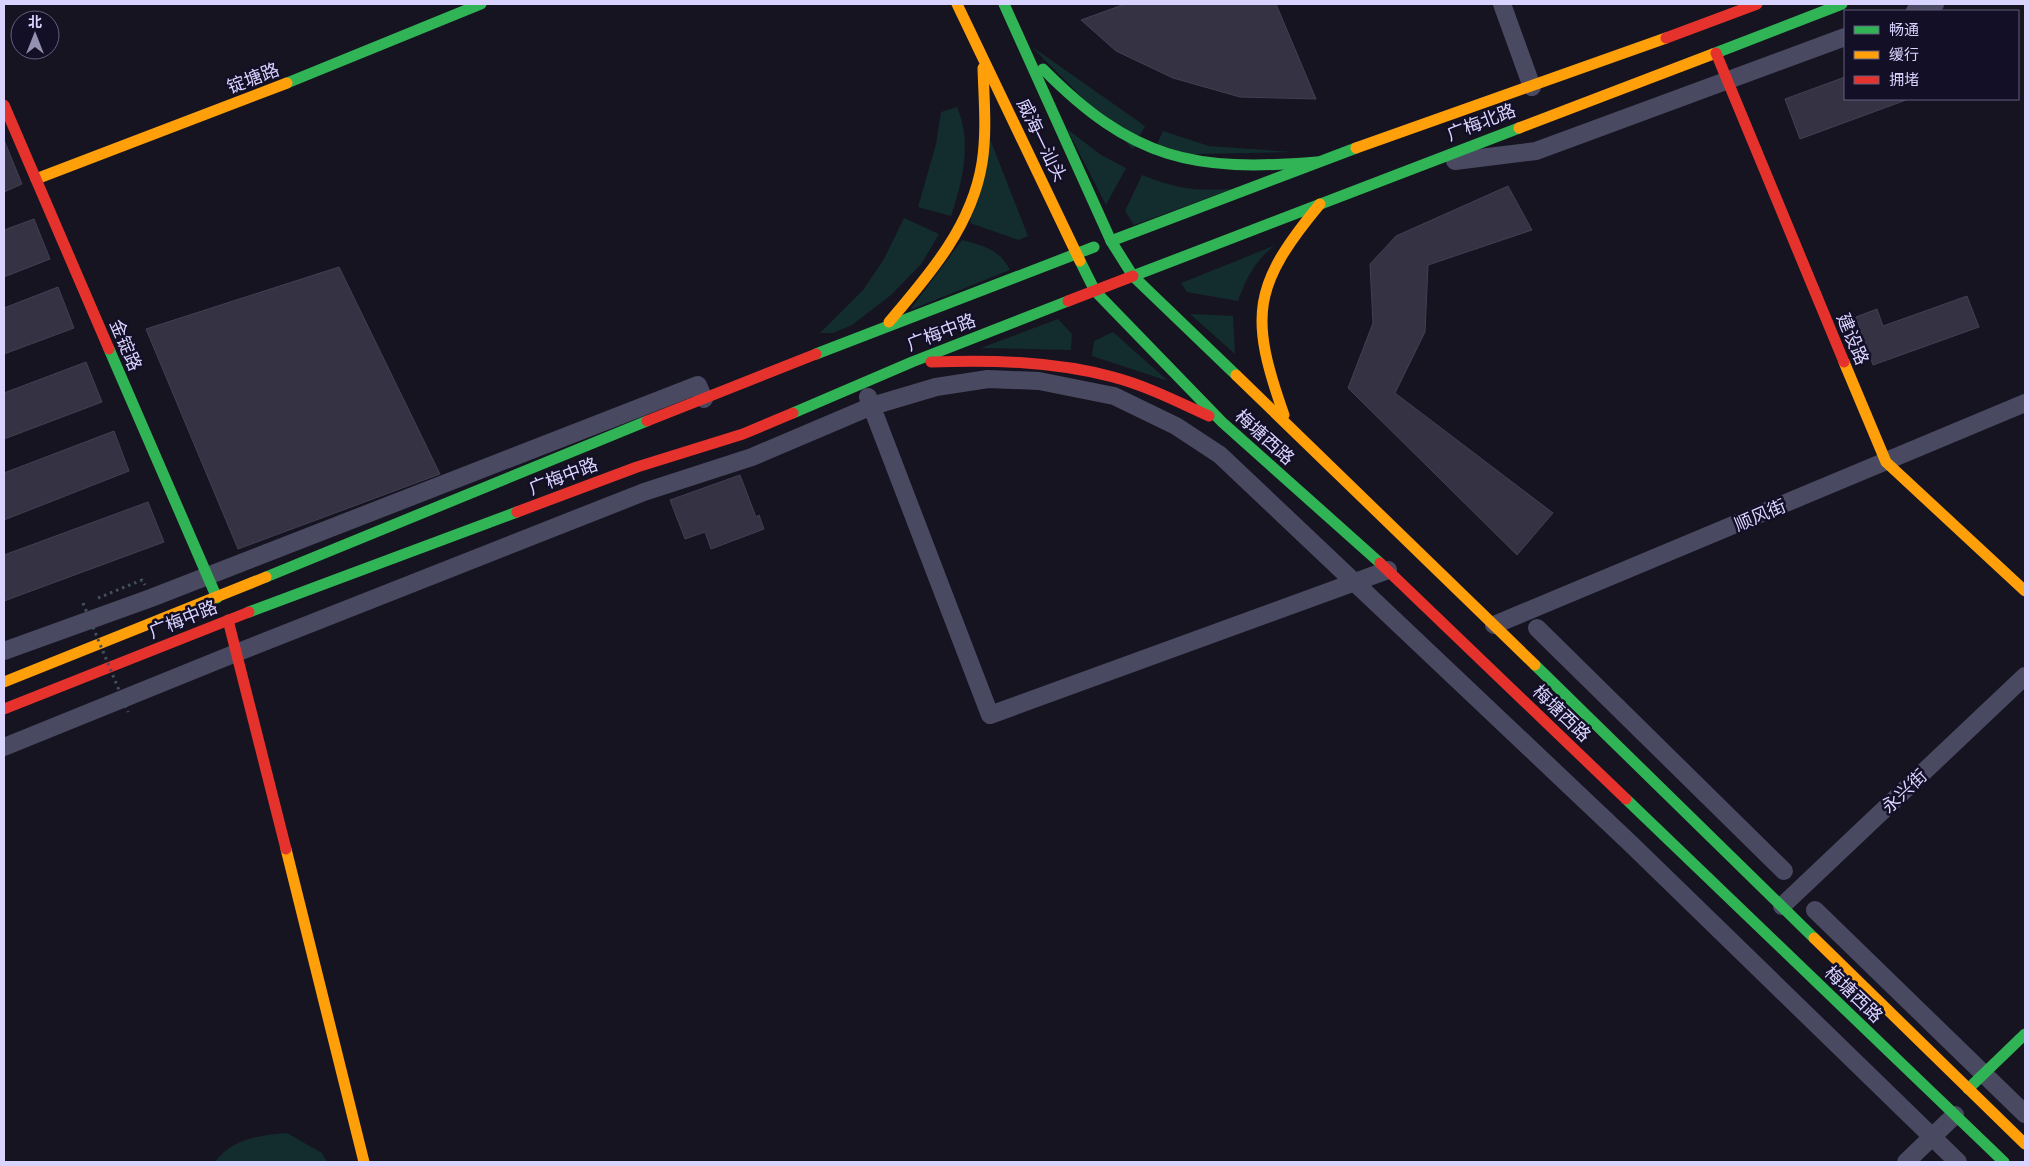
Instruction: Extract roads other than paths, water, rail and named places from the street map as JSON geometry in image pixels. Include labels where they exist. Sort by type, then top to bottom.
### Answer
[{"type":"main road","name":"锭塘路","points":[[36,179],[308,75],[481,4]]},
{"type":"main road","name":"威海—汕头","points":[[957,4],[1095,291]]},
{"type":"main road","name":"威海—汕头","points":[[1004,4],[1028,53],[1111,241],[1133,276]]},
{"type":"main road","name":"广梅北路","points":[[1111,241],[1317,162],[1532,87],[1757,4]]},
{"type":"main road","name":"广梅北路","points":[[1133,276],[1415,166],[1842,4]]},
{"type":"main road","points":[[1028,53],[1067,95],[1106,126],[1150,148],[1201,163],[1254,166],[1317,162]]},
{"type":"main road","name":"建设路","points":[[1716,53],[1886,462],[2025,591]]},
{"type":"main road","points":[[888,323],[948,250],[968,215],[980,174],[985,130],[983,59]]},
{"type":"main road","name":"金锭路","points":[[4,106],[217,598]]},
{"type":"main road","points":[[1288,424],[1269,376],[1262,349],[1260,324],[1262,300],[1268,278],[1282,253],[1296,232],[1320,204]]},
{"type":"main road","name":"广梅中路","points":[[4,682],[217,598],[888,323],[1111,241]]},
{"type":"main road","name":"广梅中路","points":[[4,708],[215,630],[228,620],[637,467],[743,434],[975,333],[1133,276]]},
{"type":"main road","name":"梅塘西路","points":[[1133,276],[1288,424],[2025,1144]]},
{"type":"main road","name":"梅塘西路","points":[[1095,291],[1222,422],[1388,570],[2004,1162]]},
{"type":"main road","points":[[962,296],[968,312]]},
{"type":"main road","points":[[912,362],[987,360],[1049,365],[1113,377],[1222,422]]},
{"type":"main road","points":[[228,620],[226,657],[364,1162]]},
{"type":"main road","points":[[1972,1093],[1987,1079],[2025,1034]]},
{"type":"main road","points":[[1987,1079],[2020,1056]]},
{"type":"street","points":[[1502,4],[1532,87]]},
{"type":"street","points":[[1918,10],[1935,4]]},
{"type":"street","points":[[1415,166],[1536,152],[1844,37]]},
{"type":"street","points":[[4,747],[644,492],[752,457],[872,406],[936,387],[988,379],[1039,381],[1114,396],[1176,426],[1220,454],[1631,844],[1958,1162]]},
{"type":"street","points":[[863,382],[990,715],[1352,581],[1388,570]]},
{"type":"street","points":[[4,652],[207,576],[698,385],[704,399]]},
{"type":"street","name":"顺风街","points":[[1494,625],[2025,402]]},
{"type":"street","points":[[1536,628],[1784,871]]},
{"type":"street","name":"永兴街","points":[[1782,906],[2025,676]]},
{"type":"street","points":[[1815,910],[2025,1114]]},
{"type":"street","points":[[1906,1162],[1955,1115]]}]
